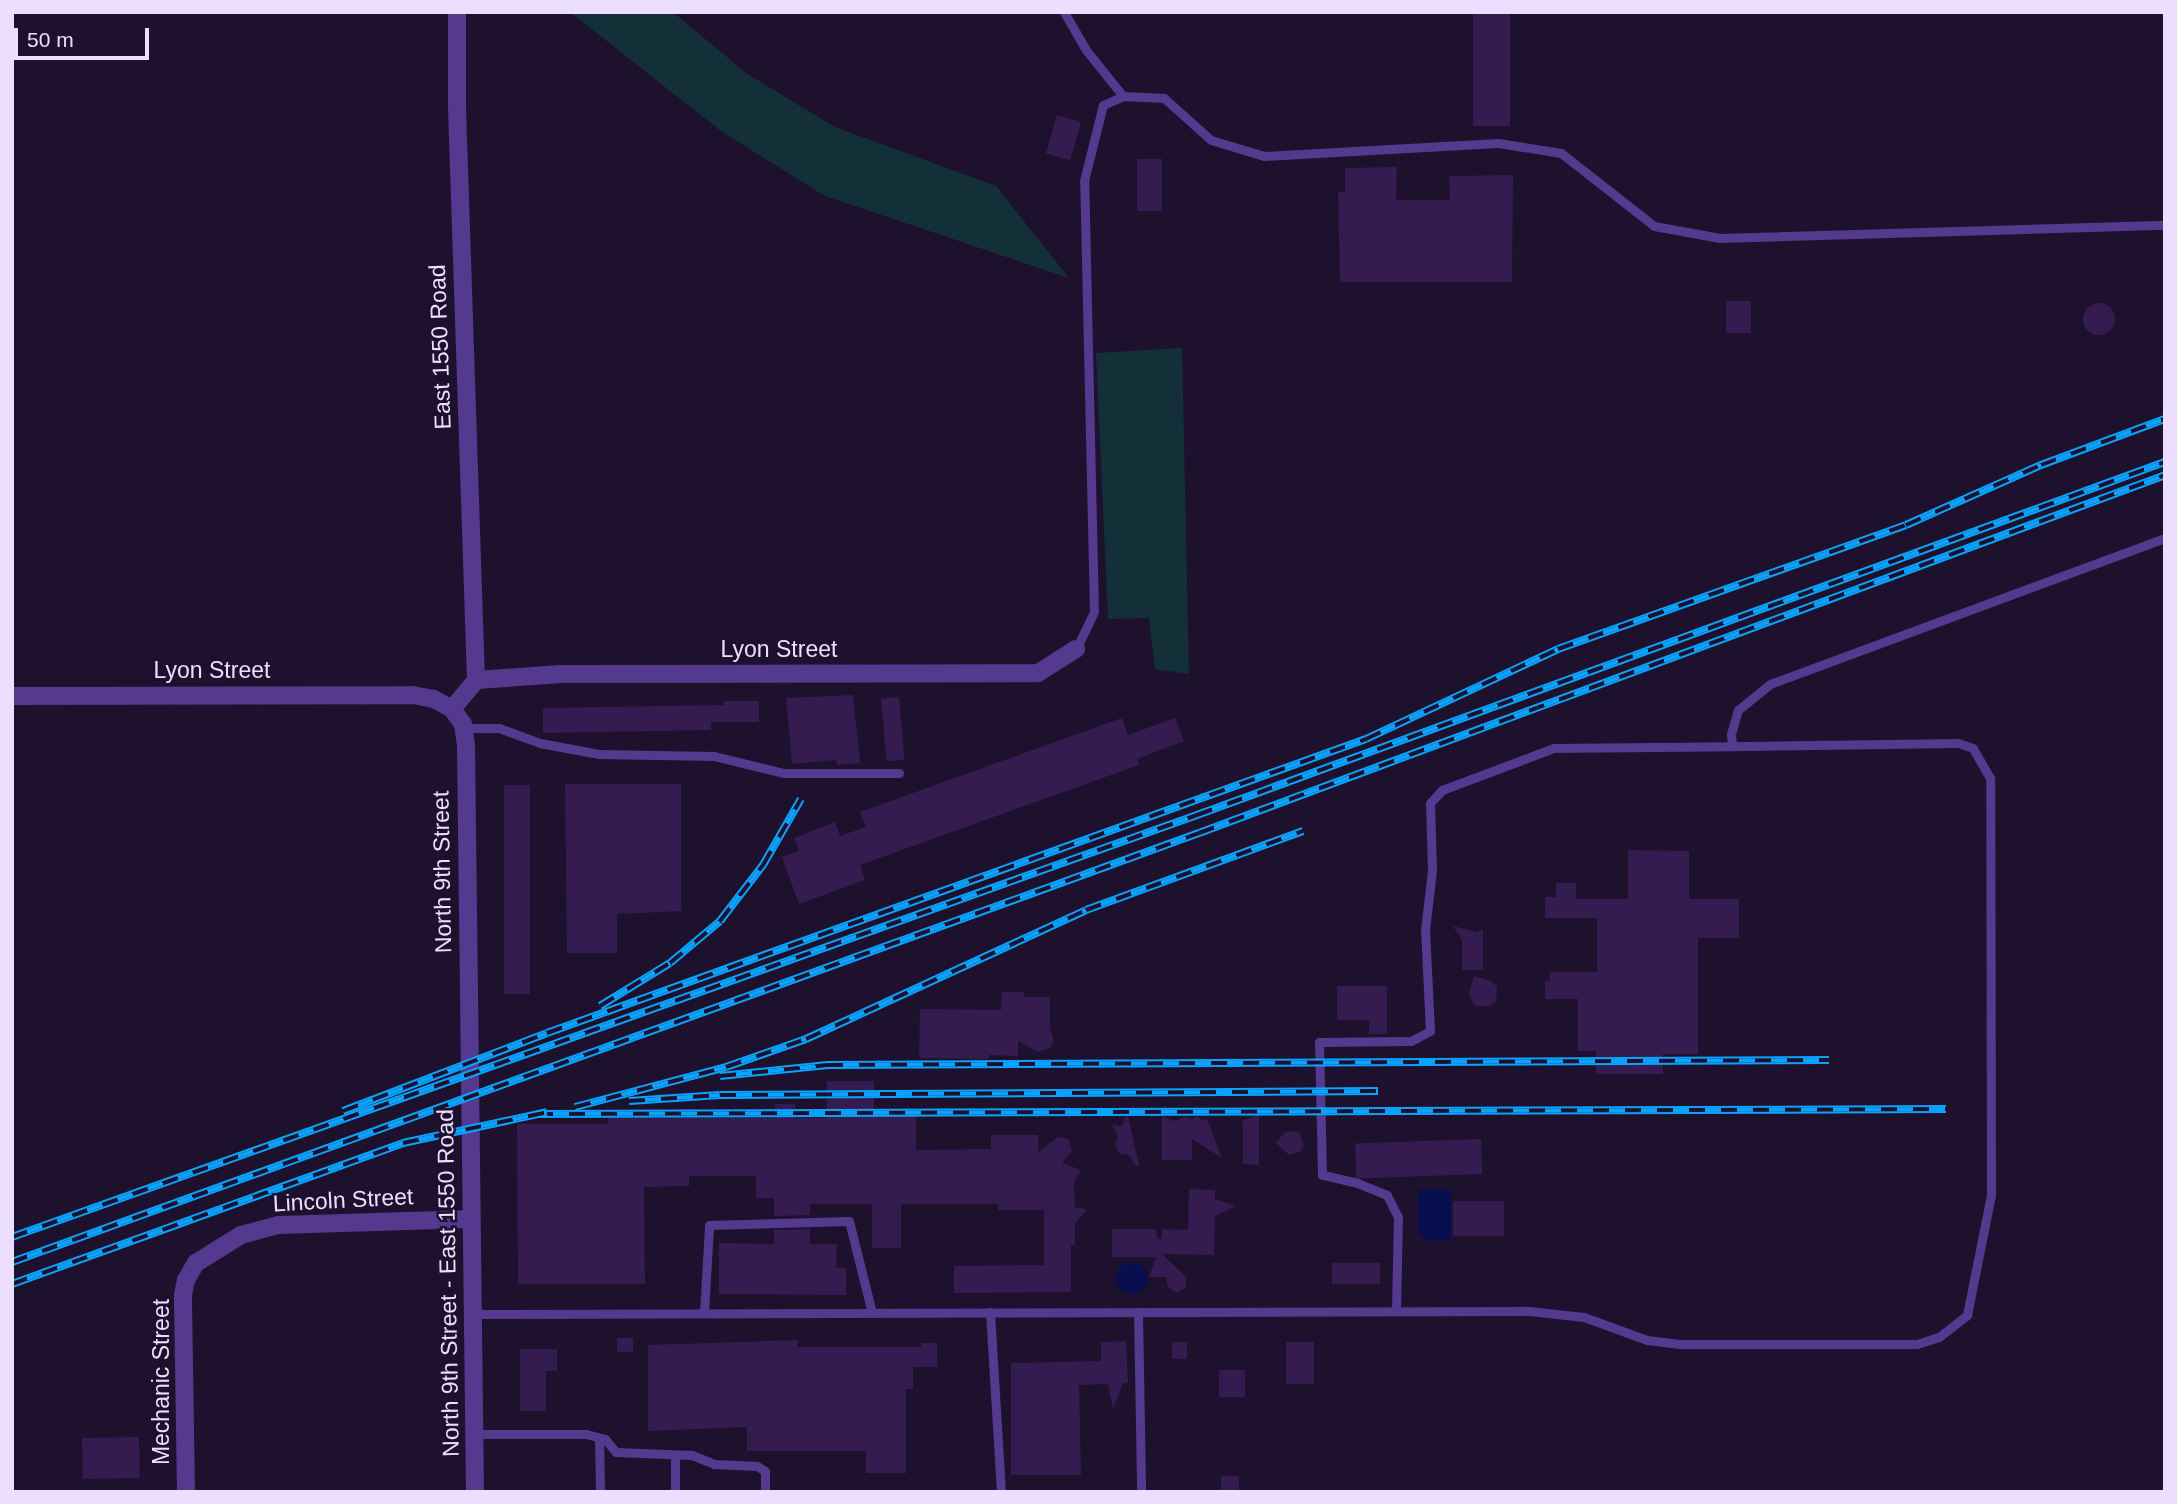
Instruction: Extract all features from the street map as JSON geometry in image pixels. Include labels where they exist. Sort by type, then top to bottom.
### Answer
[{"type":"street","name":"East 1550 Road","points":[[457,12],[457,108],[476,680]]},
{"type":"street","name":"Lyon Street","points":[[476,680],[561,674],[1038,673],[1076,649]]},
{"type":"street","points":[[452,709],[476,680]]},
{"type":"street","name":"Lyon Street","points":[[12,696],[413,695],[434,699],[452,709]]},
{"type":"street","name":"North 9th Street","points":[[452,709],[463,728],[469,1074]]},
{"type":"street","name":"North 9th Street - East 1550 Road","points":[[469,1074],[475,1492]]},
{"type":"street","name":"Lincoln Street","points":[[222,1245],[242,1235],[279,1225],[471,1219]]},
{"type":"street","name":"Mechanic Street","points":[[186,1492],[183,1295],[186,1280],[196,1263],[222,1245]]},
{"type":"lane","points":[[1063,12],[1086,50],[1124,96]]},
{"type":"lane","points":[[1076,649],[1094,612],[1084,181],[1103,105],[1124,96],[1164,98],[1211,140],[1264,156],[1498,143],[1561,153],[1654,226],[1720,238],[2165,225]]},
{"type":"lane","points":[[1732,746],[1731,734],[1738,710],[1770,684],[2165,538]]},
{"type":"lane","points":[[463,728],[499,729],[540,743],[599,754],[714,756],[784,774],[899,772]]},
{"type":"lane","points":[[472,1314],[1529,1311],[1584,1317],[1647,1340],[1682,1344],[1916,1344],[1940,1337],[1967,1315],[1991,1195],[1990,778],[1973,748],[1958,743],[1554,748],[1442,790],[1430,803],[1432,870],[1425,930],[1430,1031],[1411,1041],[1320,1042],[1322,1175],[1387,1195],[1398,1217],[1395,1311]]},
{"type":"lane","points":[[704,1313],[709,1225],[849,1221],[872,1313]]},
{"type":"lane","points":[[990,1312],[1001,1492]]},
{"type":"lane","points":[[1138,1312],[1141,1492]]},
{"type":"lane","points":[[474,1434],[586,1434],[605,1439],[617,1452],[692,1455],[714,1464],[757,1466],[765,1471],[765,1492]]},
{"type":"lane","points":[[599,1438],[600,1492]]},
{"type":"lane","points":[[675,1455],[675,1492]]},
{"type":"shaded area","points":[[570,12],[673,12],[746,73],[835,127],[996,186],[1069,278],[825,196],[721,131]]},
{"type":"shaded area","points":[[1182,348],[1189,674],[1155,669],[1149,618],[1108,619],[1096,353]]},
{"type":"shaded area","points":[[1418,1190],[1451,1190],[1451,1240],[1426,1240],[1418,1232]]},
{"type":"shaded area","points":[[1132,1262],[1143,1267],[1148,1278],[1143,1289],[1132,1294],[1121,1289],[1116,1278],[1121,1267]]},
{"type":"building","points":[[1473,12],[1510,12],[1510,126],[1473,126]]},
{"type":"building","points":[[1057,115],[1081,122],[1070,160],[1046,153]]},
{"type":"building","points":[[1137,159],[1162,159],[1162,211],[1137,211]]},
{"type":"building","points":[[1397,167],[1396,200],[1450,200],[1449,176],[1513,175],[1512,282],[1340,282],[1338,192],[1345,192],[1345,168]]},
{"type":"building","points":[[1726,301],[1751,301],[1751,333],[1726,333]]},
{"type":"building","points":[[2099,303],[2110,308],[2115,319],[2110,330],[2099,335],[2088,330],[2083,319],[2088,308]]},
{"type":"building","points":[[853,695],[860,763],[837,765],[836,760],[792,764],[786,698]]},
{"type":"building","points":[[899,697],[904,760],[887,761],[881,699]]},
{"type":"building","points":[[724,701],[759,701],[759,722],[711,722],[711,730],[543,733],[543,708],[724,705]]},
{"type":"building","points":[[1122,718],[1128,735],[1175,718],[1184,741],[1137,759],[1139,765],[860,865],[865,880],[799,904],[782,857],[799,851],[794,838],[835,822],[840,836],[866,827],[860,812]]},
{"type":"building","points":[[565,784],[681,784],[681,911],[617,914],[617,953],[567,953]]},
{"type":"building","points":[[504,785],[530,785],[530,994],[504,994]]},
{"type":"building","points":[[1628,850],[1689,851],[1689,899],[1739,899],[1739,938],[1698,938],[1698,1054],[1663,1054],[1663,1074],[1596,1074],[1596,1051],[1578,1051],[1578,999],[1545,999],[1545,981],[1550,981],[1550,972],[1597,972],[1597,918],[1545,918],[1545,897],[1556,897],[1556,883],[1576,883],[1576,899],[1628,899]]},
{"type":"building","points":[[1453,926],[1476,932],[1483,929],[1483,970],[1462,970],[1462,940]]},
{"type":"building","points":[[1474,976],[1491,981],[1497,987],[1496,1002],[1490,1006],[1476,1006],[1469,993]]},
{"type":"building","points":[[1337,986],[1387,986],[1387,1034],[1369,1034],[1369,1020],[1337,1020]]},
{"type":"building","points":[[1002,992],[1024,992],[1024,997],[1050,997],[1050,1028],[1054,1041],[1050,1048],[1038,1052],[1018,1041],[1018,1056],[989,1055],[989,1059],[919,1058],[920,1009],[1001,1010]]},
{"type":"building","points":[[827,1081],[874,1081],[874,1116],[916,1116],[916,1150],[991,1149],[991,1135],[1038,1135],[1038,1152],[1058,1137],[1069,1139],[1072,1151],[1062,1163],[1081,1170],[1074,1183],[1075,1207],[1087,1210],[1075,1223],[1075,1245],[1071,1245],[1071,1292],[954,1293],[954,1266],[1044,1265],[1044,1210],[998,1210],[998,1204],[901,1204],[901,1248],[872,1248],[872,1204],[810,1204],[810,1215],[774,1216],[774,1198],[756,1198],[756,1176],[689,1176],[689,1186],[644,1187],[645,1284],[518,1284],[517,1124],[608,1124],[608,1118],[775,1118],[775,1104],[795,1104],[795,1118],[827,1118]]},
{"type":"building","points":[[1127,1112],[1139,1165],[1136,1166],[1129,1155],[1120,1154],[1115,1146],[1118,1136],[1112,1125],[1122,1126]]},
{"type":"building","points":[[1259,1114],[1259,1165],[1243,1164],[1243,1121]]},
{"type":"building","points":[[1162,1116],[1174,1121],[1197,1116],[1203,1121],[1207,1119],[1222,1158],[1192,1139],[1192,1160],[1162,1160]]},
{"type":"building","points":[[1285,1132],[1299,1133],[1304,1145],[1300,1152],[1289,1155],[1276,1143]]},
{"type":"building","points":[[1481,1139],[1482,1174],[1356,1178],[1355,1143]]},
{"type":"building","points":[[1189,1189],[1215,1190],[1215,1199],[1236,1206],[1215,1216],[1214,1255],[1162,1254],[1186,1277],[1186,1287],[1177,1293],[1168,1287],[1166,1277],[1149,1277],[1156,1257],[1112,1257],[1112,1229],[1155,1229],[1158,1239],[1162,1239],[1162,1229],[1188,1230]]},
{"type":"building","points":[[1453,1201],[1504,1201],[1504,1236],[1453,1236]]},
{"type":"building","points":[[810,1229],[810,1244],[837,1244],[836,1268],[846,1268],[846,1295],[719,1294],[719,1243],[774,1244],[774,1230]]},
{"type":"building","points":[[1332,1263],[1380,1263],[1380,1284],[1332,1284]]},
{"type":"building","points":[[617,1338],[633,1338],[633,1352],[617,1352]]},
{"type":"building","points":[[798,1340],[797,1347],[921,1347],[921,1343],[937,1343],[937,1367],[913,1367],[913,1389],[906,1389],[906,1473],[866,1473],[866,1451],[747,1451],[747,1427],[648,1431],[648,1345]]},
{"type":"building","points":[[1126,1341],[1128,1383],[1123,1383],[1113,1409],[1108,1384],[1079,1385],[1081,1475],[1011,1475],[1011,1363],[1101,1361],[1101,1342]]},
{"type":"building","points":[[1172,1342],[1187,1342],[1187,1359],[1172,1359]]},
{"type":"building","points":[[1286,1342],[1314,1342],[1314,1384],[1286,1384]]},
{"type":"building","points":[[520,1349],[557,1349],[557,1371],[546,1371],[546,1411],[520,1411]]},
{"type":"building","points":[[1219,1370],[1245,1370],[1245,1397],[1219,1397]]},
{"type":"building","points":[[139,1437],[140,1478],[83,1479],[82,1438]]},
{"type":"building","points":[[1221,1476],[1239,1476],[1239,1492],[1221,1492]]},
{"type":"railway","points":[[343,1111],[547,1033],[1366,739],[1558,649],[1906,525],[2041,465],[2165,419]]},
{"type":"railway","points":[[12,1237],[1197,815],[2165,462]]},
{"type":"railway","points":[[12,1262],[1199,833],[2165,475]]},
{"type":"railway","points":[[600,1006],[670,963],[720,921],[763,865],[801,799]]},
{"type":"railway","points":[[575,1107],[726,1067],[806,1039],[1086,910],[1303,831]]},
{"type":"railway","points":[[720,1076],[827,1065],[1829,1060]]},
{"type":"railway","points":[[629,1101],[720,1095],[1378,1091]]},
{"type":"railway","points":[[537,1114],[1946,1109]]},
{"type":"railway","points":[[12,1284],[403,1143],[547,1112]]}]
